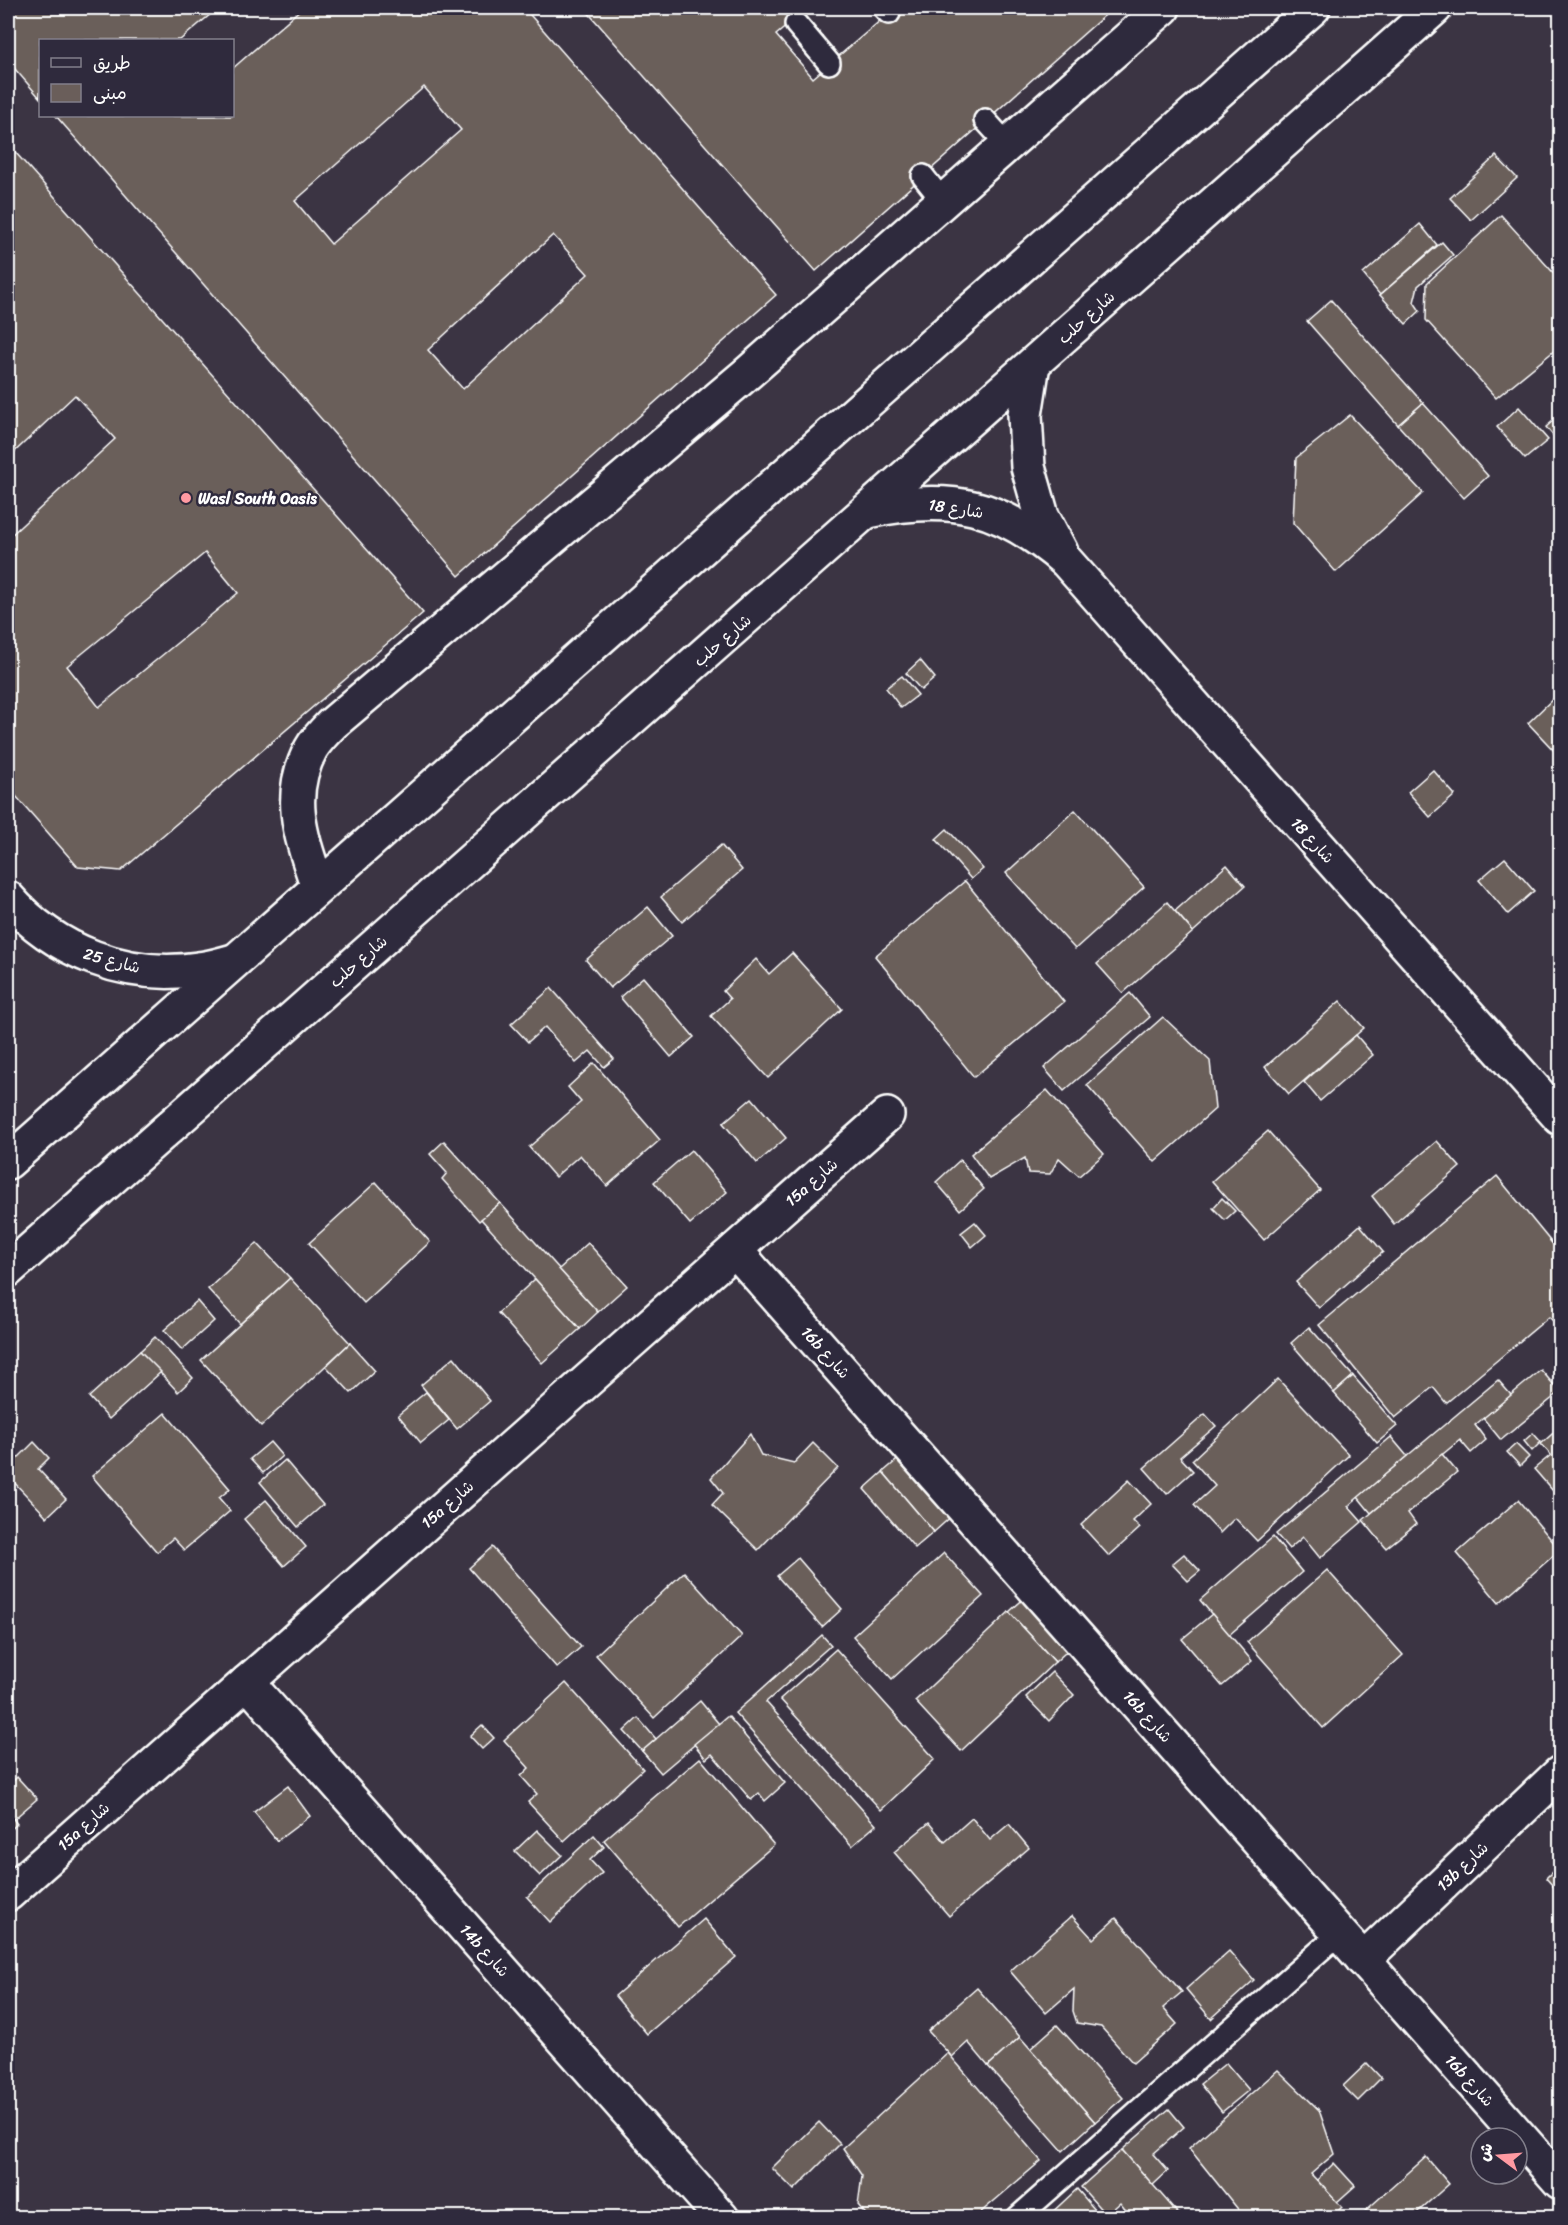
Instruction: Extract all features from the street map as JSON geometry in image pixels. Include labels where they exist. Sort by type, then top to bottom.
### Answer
[{"type":"street","points":[[318,887],[302,838],[296,807],[299,777],[312,747],[332,723],[749,372],[933,188],[996,132],[1163,8]]},
{"type":"street","points":[[8,1162],[1313,8]]},
{"type":"street","name":"شارع حلب","points":[[8,1270],[1435,8]]},
{"type":"street","name":"شارع 18","points":[[1033,364],[1025,415],[1028,467],[1042,516],[1066,561]]},
{"type":"street","name":"شارع 18","points":[[868,511],[904,503],[940,502],[975,508],[1008,520],[1039,538],[1066,561],[1560,1118]]},
{"type":"street","name":"شارع 25","points":[[8,898],[24,916],[54,938],[87,956],[123,966],[170,971],[198,970],[234,961]]},
{"type":"street","name":"15a شارع","points":[[8,1894],[887,1115]]},
{"type":"street","name":"16b شارع","points":[[735,1250],[1560,2182]]},
{"type":"street","name":"14b شارع","points":[[247,1682],[722,2217]]},
{"type":"street","name":"13b شارع","points":[[1363,1959],[1560,1773]]},
{"type":"lane","points":[[796,24],[830,63]]},
{"type":"lane","points":[[1017,2217],[1340,1933]]},
{"type":"building","points":[[8,8],[218,8],[181,39],[39,39],[39,97],[8,61]]},
{"type":"building","points":[[302,8],[524,8],[776,295],[459,576],[57,117],[234,117],[234,67]],"holes":[[[424,87],[461,130],[331,244],[295,201]],[[553,235],[588,274],[463,389],[428,350]]]},
{"type":"building","points":[[584,8],[808,8],[776,35],[813,78],[895,8],[1113,8],[816,271]]},
{"type":"building","name":"Wasl South Oasis","points":[[8,144],[423,613],[121,871],[78,867],[8,787],[8,538],[115,439],[75,395],[8,458]],"holes":[[[205,553],[238,593],[99,707],[67,666]]]},
{"type":"building","points":[[1496,156],[1517,178],[1471,220],[1450,198]]},
{"type":"building","points":[[1501,215],[1560,280],[1560,346],[1496,398],[1426,320],[1427,283]]},
{"type":"building","points":[[1420,224],[1437,245],[1380,295],[1363,274]]},
{"type":"building","points":[[1442,242],[1453,255],[1418,286],[1414,302],[1420,311],[1406,324],[1380,295]]},
{"type":"building","points":[[1331,300],[1423,403],[1398,425],[1307,321]]},
{"type":"building","points":[[1423,403],[1488,476],[1464,498],[1398,425]]},
{"type":"building","points":[[1519,407],[1548,440],[1525,459],[1497,427]]},
{"type":"building","points":[[1350,415],[1423,493],[1336,572],[1293,523],[1296,458]]},
{"type":"building","points":[[1560,415],[1560,444],[1546,427]]},
{"type":"building","points":[[920,660],[935,678],[921,690],[906,673]]},
{"type":"building","points":[[902,676],[918,695],[901,708],[886,688]]},
{"type":"building","points":[[1560,692],[1560,757],[1528,723]]},
{"type":"building","points":[[1433,770],[1455,795],[1430,817],[1408,792]]},
{"type":"building","points":[[1075,810],[1144,887],[1075,949],[1006,873]]},
{"type":"building","points":[[947,829],[983,869],[971,879],[936,839]]},
{"type":"building","points":[[721,845],[742,870],[682,922],[661,897]]},
{"type":"building","points":[[1505,858],[1534,891],[1508,914],[1479,880]]},
{"type":"building","points":[[1227,865],[1245,886],[1193,932],[1175,911]]},
{"type":"building","points":[[965,881],[1064,1002],[974,1077],[875,956]]},
{"type":"building","points":[[1167,902],[1193,932],[1123,993],[1097,964]]},
{"type":"building","points":[[648,907],[672,936],[610,988],[586,960]]},
{"type":"building","points":[[792,953],[842,1009],[768,1078],[711,1016],[730,999],[723,991],[756,959],[769,974]]},
{"type":"building","points":[[643,977],[694,1037],[671,1057],[620,997]]},
{"type":"building","points":[[551,988],[614,1059],[604,1067],[590,1051],[576,1063],[545,1027],[528,1042],[511,1024]]},
{"type":"building","points":[[1130,993],[1150,1017],[1064,1091],[1044,1068]]},
{"type":"building","points":[[1340,1001],[1364,1028],[1289,1094],[1265,1067]]},
{"type":"building","points":[[1163,1017],[1210,1061],[1215,1109],[1155,1162],[1087,1085]]},
{"type":"building","points":[[1356,1035],[1373,1055],[1320,1101],[1304,1082]]},
{"type":"building","points":[[594,1063],[660,1140],[607,1186],[580,1155],[555,1177],[529,1147],[581,1102],[568,1087]]},
{"type":"building","points":[[1047,1090],[1104,1154],[1079,1176],[1059,1158],[1050,1174],[1028,1173],[1025,1158],[989,1179],[971,1154]]},
{"type":"building","points":[[752,1098],[786,1138],[757,1163],[723,1123]]},
{"type":"building","points":[[1268,1131],[1320,1190],[1264,1240],[1212,1181]]},
{"type":"building","points":[[444,1141],[500,1203],[479,1221],[442,1179],[447,1173],[430,1154]]},
{"type":"building","points":[[1437,1141],[1460,1167],[1394,1224],[1372,1196]]},
{"type":"building","points":[[691,1150],[727,1192],[690,1224],[654,1182]]},
{"type":"building","points":[[960,1160],[984,1189],[960,1210],[936,1182]]},
{"type":"building","points":[[1497,1176],[1560,1253],[1560,1322],[1557,1325],[1549,1317],[1446,1403],[1433,1387],[1395,1418],[1319,1325]]},
{"type":"building","points":[[376,1182],[430,1242],[364,1303],[309,1243]]},
{"type":"building","points":[[1222,1198],[1235,1211],[1225,1220],[1213,1208]]},
{"type":"building","points":[[500,1203],[598,1312],[580,1329],[481,1219]]},
{"type":"building","points":[[975,1222],[986,1235],[972,1247],[961,1233]]},
{"type":"building","points":[[1360,1225],[1383,1252],[1319,1308],[1296,1282]]},
{"type":"building","points":[[257,1243],[290,1278],[240,1324],[208,1289]]},
{"type":"building","points":[[588,1243],[627,1286],[598,1312],[559,1269]]},
{"type":"building","points":[[290,1278],[350,1343],[261,1426],[201,1360]]},
{"type":"building","points":[[535,1279],[580,1329],[542,1363],[498,1313]]},
{"type":"building","points":[[197,1301],[214,1321],[182,1350],[164,1330]]},
{"type":"building","points":[[1309,1327],[1353,1376],[1334,1393],[1291,1343]]},
{"type":"building","points":[[155,1337],[193,1378],[178,1392],[140,1351]]},
{"type":"building","points":[[350,1343],[375,1371],[351,1393],[326,1366]]},
{"type":"building","points":[[140,1351],[161,1372],[109,1419],[89,1397]]},
{"type":"building","points":[[454,1357],[490,1401],[457,1429],[421,1385]]},
{"type":"building","points":[[1541,1370],[1560,1392],[1501,1440],[1483,1418]]},
{"type":"building","points":[[1353,1376],[1397,1426],[1377,1443],[1334,1393]]},
{"type":"building","points":[[1278,1379],[1349,1455],[1257,1541],[1235,1518],[1220,1533],[1194,1505],[1215,1486],[1192,1460]]},
{"type":"building","points":[[1498,1380],[1511,1395],[1475,1425],[1486,1440],[1471,1453],[1460,1440],[1371,1513],[1358,1497]]},
{"type":"building","points":[[426,1392],[449,1420],[421,1443],[398,1415]]},
{"type":"building","points":[[165,1413],[230,1489],[219,1498],[230,1511],[184,1550],[173,1538],[157,1552],[92,1476]]},
{"type":"building","points":[[1205,1414],[1216,1426],[1180,1457],[1193,1471],[1167,1494],[1144,1468]]},
{"type":"building","points":[[1560,1427],[1560,1499],[1534,1469],[1551,1455],[1541,1444]]},
{"type":"building","points":[[1533,1433],[1541,1442],[1532,1451],[1524,1441]]},
{"type":"building","points":[[750,1434],[761,1455],[794,1463],[813,1443],[838,1468],[758,1550],[712,1505],[723,1493],[711,1478]]},
{"type":"building","points":[[1391,1437],[1407,1456],[1348,1506],[1362,1522],[1320,1558],[1303,1537],[1289,1549],[1276,1534]]},
{"type":"building","points":[[34,1442],[49,1458],[38,1469],[66,1499],[47,1517],[8,1476],[8,1468]]},
{"type":"building","points":[[270,1442],[282,1456],[263,1473],[250,1459]]},
{"type":"building","points":[[1516,1444],[1529,1457],[1520,1466],[1507,1452]]},
{"type":"building","points":[[1442,1454],[1457,1472],[1408,1513],[1416,1524],[1386,1548],[1363,1520]]},
{"type":"building","points":[[903,1455],[954,1514],[934,1532],[883,1472]]},
{"type":"building","points":[[285,1460],[323,1505],[298,1527],[260,1482]]},
{"type":"building","points":[[883,1472],[934,1532],[915,1548],[864,1489]]},
{"type":"building","points":[[1129,1480],[1151,1504],[1133,1521],[1140,1528],[1109,1556],[1081,1525]]},
{"type":"building","points":[[266,1500],[306,1547],[284,1566],[244,1519]]},
{"type":"building","points":[[1518,1500],[1560,1550],[1499,1603],[1457,1553]]},
{"type":"building","points":[[1273,1537],[1302,1572],[1229,1635],[1200,1600]]},
{"type":"building","points":[[492,1547],[581,1647],[557,1668],[469,1568]]},
{"type":"building","points":[[944,1553],[983,1596],[892,1679],[853,1636]]},
{"type":"building","points":[[1184,1554],[1200,1571],[1188,1581],[1172,1564]]},
{"type":"building","points":[[798,1558],[842,1609],[822,1627],[777,1576]]},
{"type":"building","points":[[1327,1570],[1403,1655],[1323,1728],[1247,1642]]},
{"type":"building","points":[[684,1572],[742,1636],[654,1718],[596,1655]]},
{"type":"building","points":[[1029,1594],[1075,1644],[1055,1662],[1009,1612]]},
{"type":"building","points":[[1009,1612],[1055,1662],[961,1751],[915,1701]]},
{"type":"building","points":[[1212,1614],[1252,1661],[1222,1686],[1182,1639]]},
{"type":"building","points":[[822,1635],[831,1645],[766,1702],[876,1825],[852,1846],[735,1713]]},
{"type":"building","points":[[836,1649],[935,1759],[881,1810],[780,1699]]},
{"type":"building","points":[[1052,1672],[1074,1695],[1049,1721],[1026,1697]]},
{"type":"building","points":[[566,1683],[643,1769],[564,1841],[528,1802],[537,1794],[521,1776],[529,1768],[504,1740]]},
{"type":"building","points":[[700,1701],[719,1724],[661,1773],[642,1751]]},
{"type":"building","points":[[728,1716],[785,1783],[765,1801],[759,1793],[751,1800],[712,1754],[706,1759],[694,1744]]},
{"type":"building","points":[[638,1718],[656,1739],[642,1751],[624,1731]]},
{"type":"building","points":[[482,1725],[494,1738],[482,1749],[470,1736]]},
{"type":"building","points":[[700,1758],[774,1845],[678,1927],[604,1840]]},
{"type":"building","points":[[17,1777],[37,1799],[14,1819],[8,1812],[8,1786]]},
{"type":"building","points":[[288,1786],[310,1816],[277,1841],[254,1812]]},
{"type":"building","points":[[8,1812],[17,1824],[8,1832]]},
{"type":"building","points":[[972,1818],[990,1840],[1009,1824],[1029,1848],[949,1916],[894,1852],[929,1823],[945,1842]]},
{"type":"building","points":[[537,1830],[562,1855],[540,1876],[515,1851]]},
{"type":"building","points":[[594,1835],[604,1847],[590,1860],[602,1873],[550,1922],[527,1897]]},
{"type":"building","points":[[1560,1864],[1560,1894],[1546,1878]]},
{"type":"building","points":[[1072,1916],[1093,1939],[1116,1918],[1182,1992],[1163,2008],[1177,2024],[1133,2063],[1101,2027],[1077,2023],[1073,2011],[1074,1989],[1046,2013],[1010,1971]]},
{"type":"building","points":[[704,1919],[736,1957],[647,2034],[615,1996]]},
{"type":"building","points":[[1229,1951],[1254,1980],[1211,2019],[1186,1989]]},
{"type":"building","points":[[977,1988],[1020,2037],[988,2066],[968,2042],[952,2057],[928,2031]]},
{"type":"building","points":[[1057,2025],[1123,2098],[1095,2122],[1030,2049]]},
{"type":"building","points":[[1020,2037],[1095,2122],[1063,2151],[988,2066]]},
{"type":"building","points":[[948,2053],[1041,2161],[974,2218],[869,2218],[858,2205],[862,2176],[843,2148]]},
{"type":"building","points":[[1226,2063],[1249,2090],[1222,2112],[1200,2084]]},
{"type":"building","points":[[1367,2063],[1381,2078],[1358,2101],[1343,2086]]},
{"type":"building","points":[[1278,2070],[1319,2110],[1334,2154],[1311,2174],[1342,2207],[1331,2218],[1245,2218],[1189,2148]]},
{"type":"building","points":[[1169,2109],[1184,2127],[1153,2154],[1168,2171],[1153,2185],[1122,2150]]},
{"type":"building","points":[[819,2122],[840,2144],[794,2190],[772,2168]]},
{"type":"building","points":[[1122,2150],[1182,2218],[1132,2218],[1120,2203],[1106,2215],[1081,2187]]},
{"type":"building","points":[[1426,2157],[1449,2184],[1411,2218],[1369,2218],[1364,2212]]},
{"type":"building","points":[[1334,2163],[1355,2186],[1337,2202],[1317,2180]]},
{"type":"building","points":[[1077,2189],[1102,2218],[1046,2218]]},
{"type":"place","name":"Wasl South Oasis","points":[[186,498]]}]
